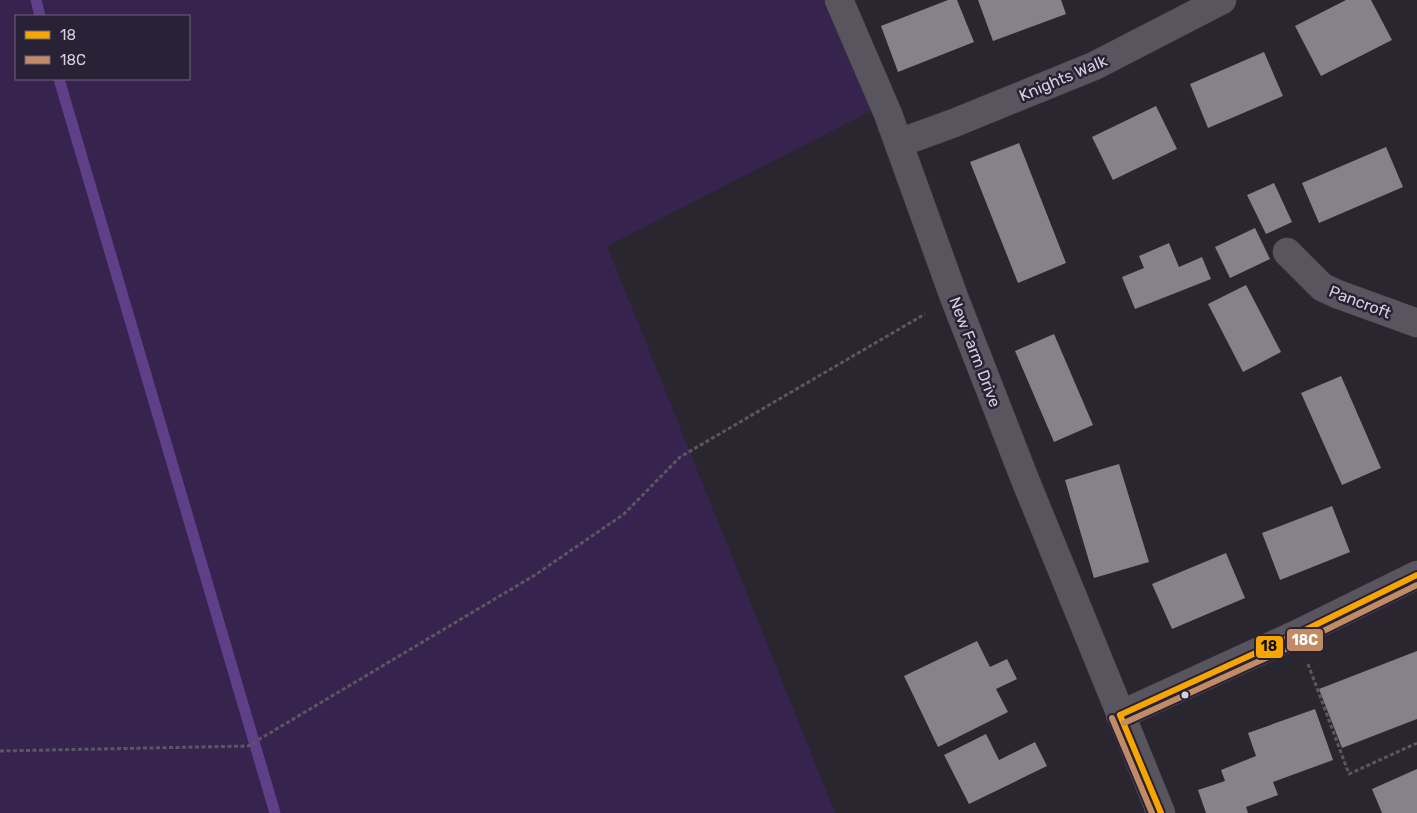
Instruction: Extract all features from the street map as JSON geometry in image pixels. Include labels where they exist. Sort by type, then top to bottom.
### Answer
[{"type":"street","name":"New Farm Drive","points":[[839,0],[888,114],[954,297],[1024,477],[1161,813]]},
{"type":"street","name":"Knights Walk","points":[[898,143],[954,123],[1094,66],[1222,0]]},
{"type":"street","name":"Pancroft","points":[[1286,252],[1322,287],[1417,323]]},
{"type":"street","points":[[1120,715],[1297,634],[1417,575]]},
{"type":"path","points":[[0,751],[248,746],[535,575],[624,514],[680,457],[954,297]]},
{"type":"path","points":[[1297,634],[1349,774],[1417,743]]},
{"type":"shaded area","points":[[0,0],[829,0],[875,109],[607,246],[835,813],[0,813]]},
{"type":"building","points":[[948,0],[957,0],[974,42],[898,72],[881,26]]},
{"type":"building","points":[[978,0],[1061,0],[1066,14],[993,41]]},
{"type":"building","points":[[1346,0],[1371,0],[1392,40],[1321,76],[1295,26]]},
{"type":"building","points":[[1264,52],[1283,96],[1208,128],[1190,84]]},
{"type":"building","points":[[1156,106],[1177,149],[1113,180],[1092,137]]},
{"type":"building","points":[[1019,143],[1066,263],[1018,283],[970,162]]},
{"type":"building","points":[[1386,147],[1403,187],[1319,223],[1302,183]]},
{"type":"building","points":[[1274,183],[1292,222],[1266,234],[1247,195]]},
{"type":"building","points":[[1255,228],[1270,259],[1230,278],[1215,247]]},
{"type":"building","points":[[1169,243],[1179,267],[1202,257],[1211,279],[1135,309],[1122,277],[1144,268],[1139,256]]},
{"type":"building","points":[[1246,285],[1281,352],[1243,372],[1208,304]]},
{"type":"building","points":[[1054,334],[1093,425],[1054,442],[1015,351]]},
{"type":"building","points":[[1341,376],[1381,468],[1342,485],[1301,393]]},
{"type":"building","points":[[1119,464],[1149,562],[1094,578],[1065,480]]},
{"type":"building","points":[[1332,506],[1350,552],[1280,580],[1262,533]]},
{"type":"building","points":[[1226,553],[1245,598],[1172,629],[1152,584]]},
{"type":"building","points":[[977,641],[990,667],[1007,659],[1017,679],[996,689],[1008,712],[938,747],[904,676]]},
{"type":"building","points":[[1417,651],[1417,719],[1342,748],[1319,689]]},
{"type":"building","points":[[1315,709],[1333,760],[1273,782],[1278,795],[1246,807],[1248,813],[1206,813],[1198,790],[1225,781],[1221,770],[1256,756],[1248,733]]},
{"type":"building","points":[[986,734],[999,760],[1035,742],[1047,766],[969,804],[944,755]]},
{"type":"building","points":[[1417,769],[1417,813],[1382,813],[1372,789]]},
{"type":"waterway","points":[[36,0],[40,15]]},
{"type":"waterway","points":[[59,80],[275,813]]},
{"type":"transit line","name":"18","points":[[1120,715],[1297,634],[1417,575]]},
{"type":"transit line","name":"18C","points":[[1124,723],[1301,642],[1417,585]]},
{"type":"transit line","name":"18","points":[[1120,715],[1161,813]]},
{"type":"transit line","name":"18C","points":[[1112,718],[1152,813]]}]
